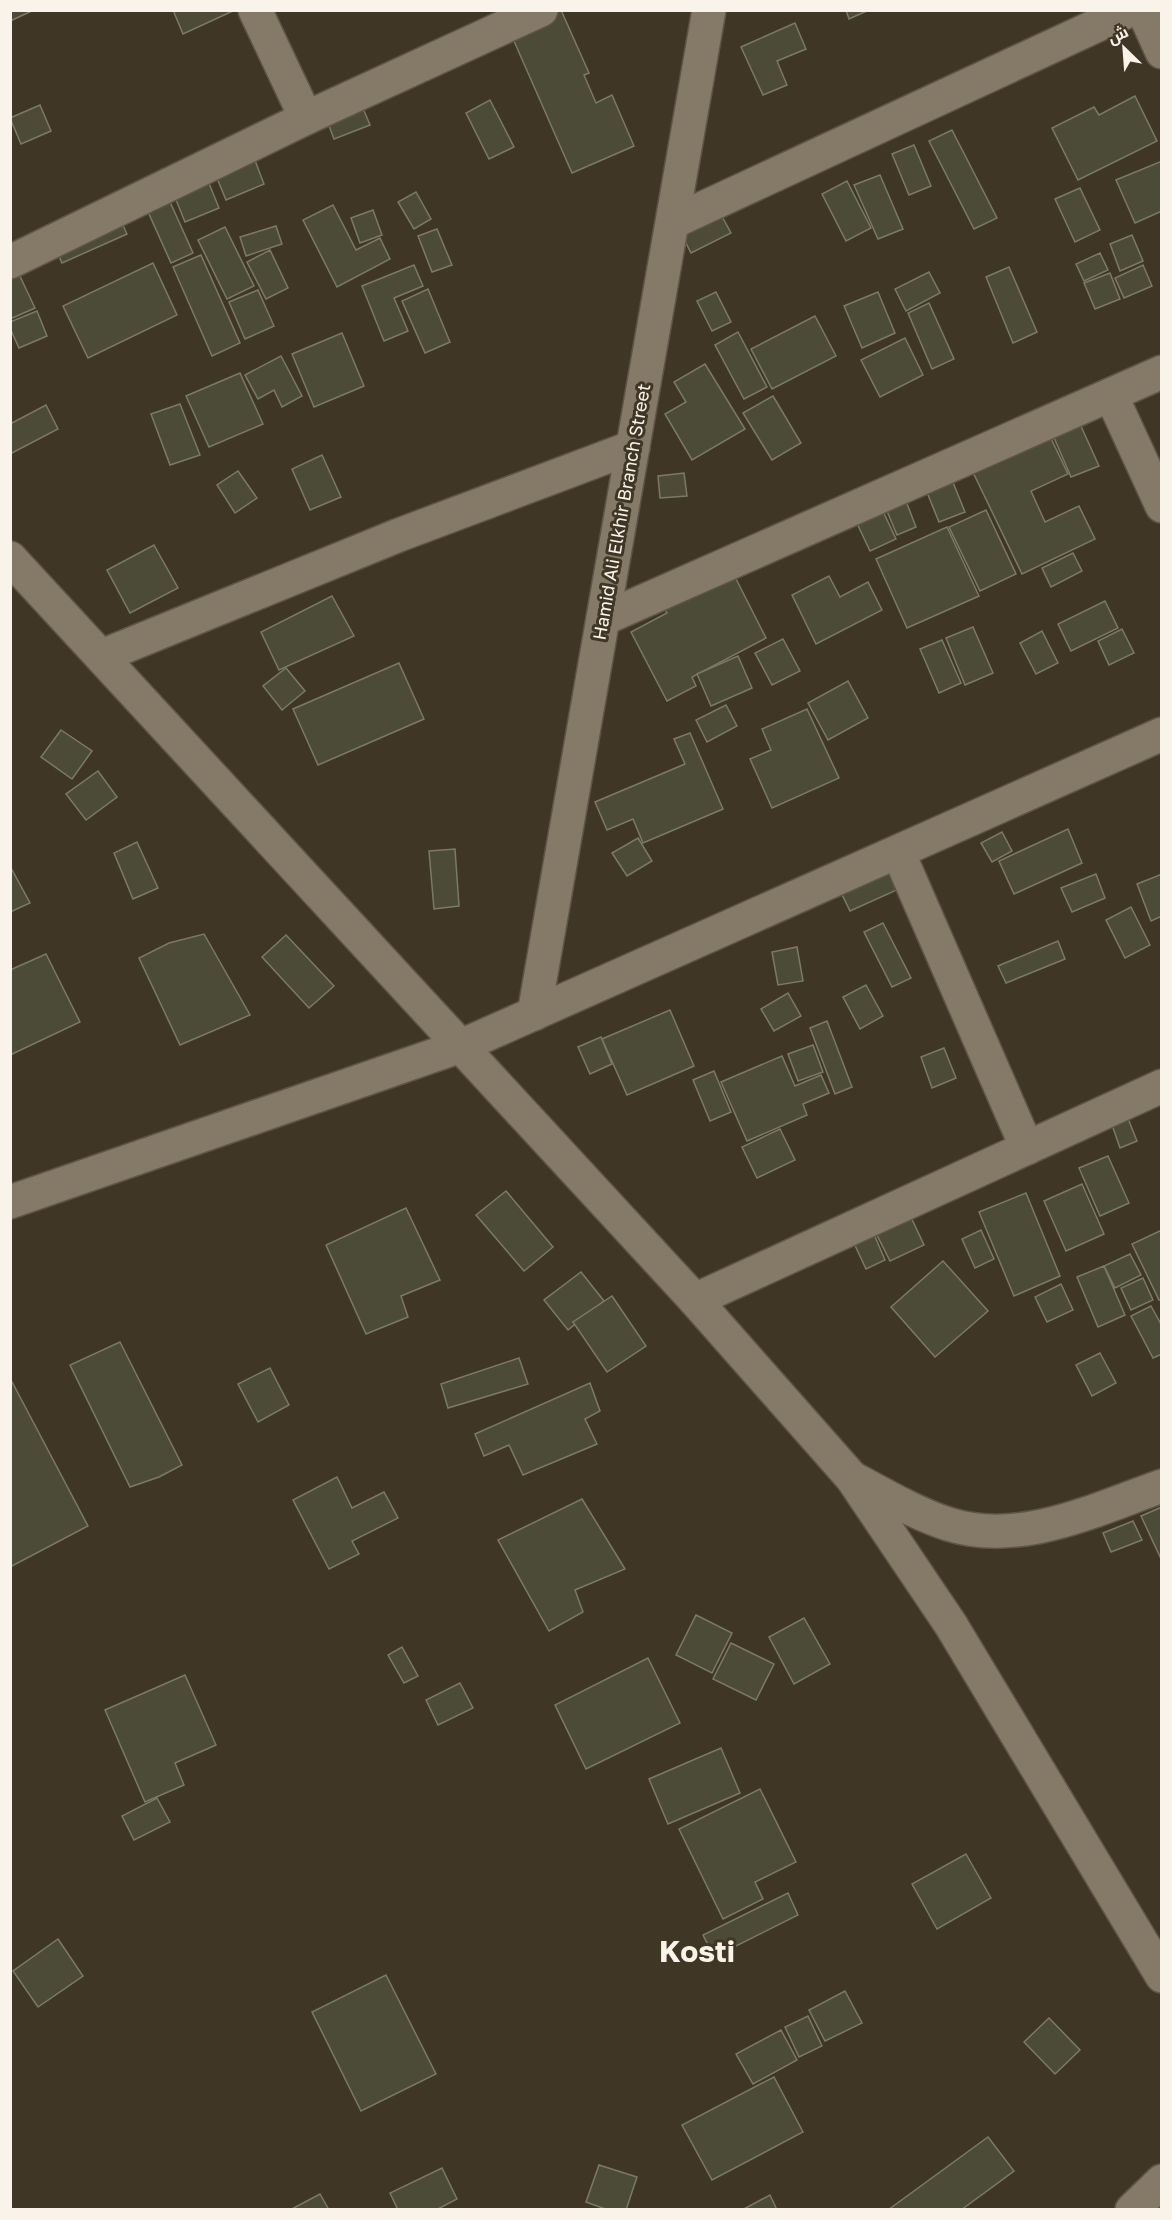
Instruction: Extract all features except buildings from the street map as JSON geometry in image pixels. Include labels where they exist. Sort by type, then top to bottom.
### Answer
[{"type":"street","points":[[255,10],[306,118]]},
{"type":"street","points":[[10,262],[306,118],[541,10]]},
{"type":"street","name":"Hamid Ali Elkhir Branch Street","points":[[534,1014],[709,10]]},
{"type":"street","points":[[672,222],[1130,10]]},
{"type":"street","points":[[1143,10],[1161,52]]},
{"type":"street","points":[[603,619],[1161,372]]},
{"type":"street","points":[[1111,395],[1161,506]]},
{"type":"street","points":[[102,656],[399,535],[633,447]]},
{"type":"street","points":[[10,558],[695,1300],[852,1478],[951,1625],[1161,1976]]},
{"type":"street","points":[[10,1202],[461,1046],[1161,734]]},
{"type":"street","points":[[898,852],[1027,1148]]},
{"type":"street","points":[[695,1300],[1027,1148],[1159,1094]]},
{"type":"street","points":[[852,1478],[918,1512],[948,1524],[986,1532],[1028,1529],[1077,1516],[1161,1486]]},
{"type":"street","points":[[1132,2210],[1161,2181]]},
{"type":"district","name":"Kosti","points":[[697,1952]]}]
